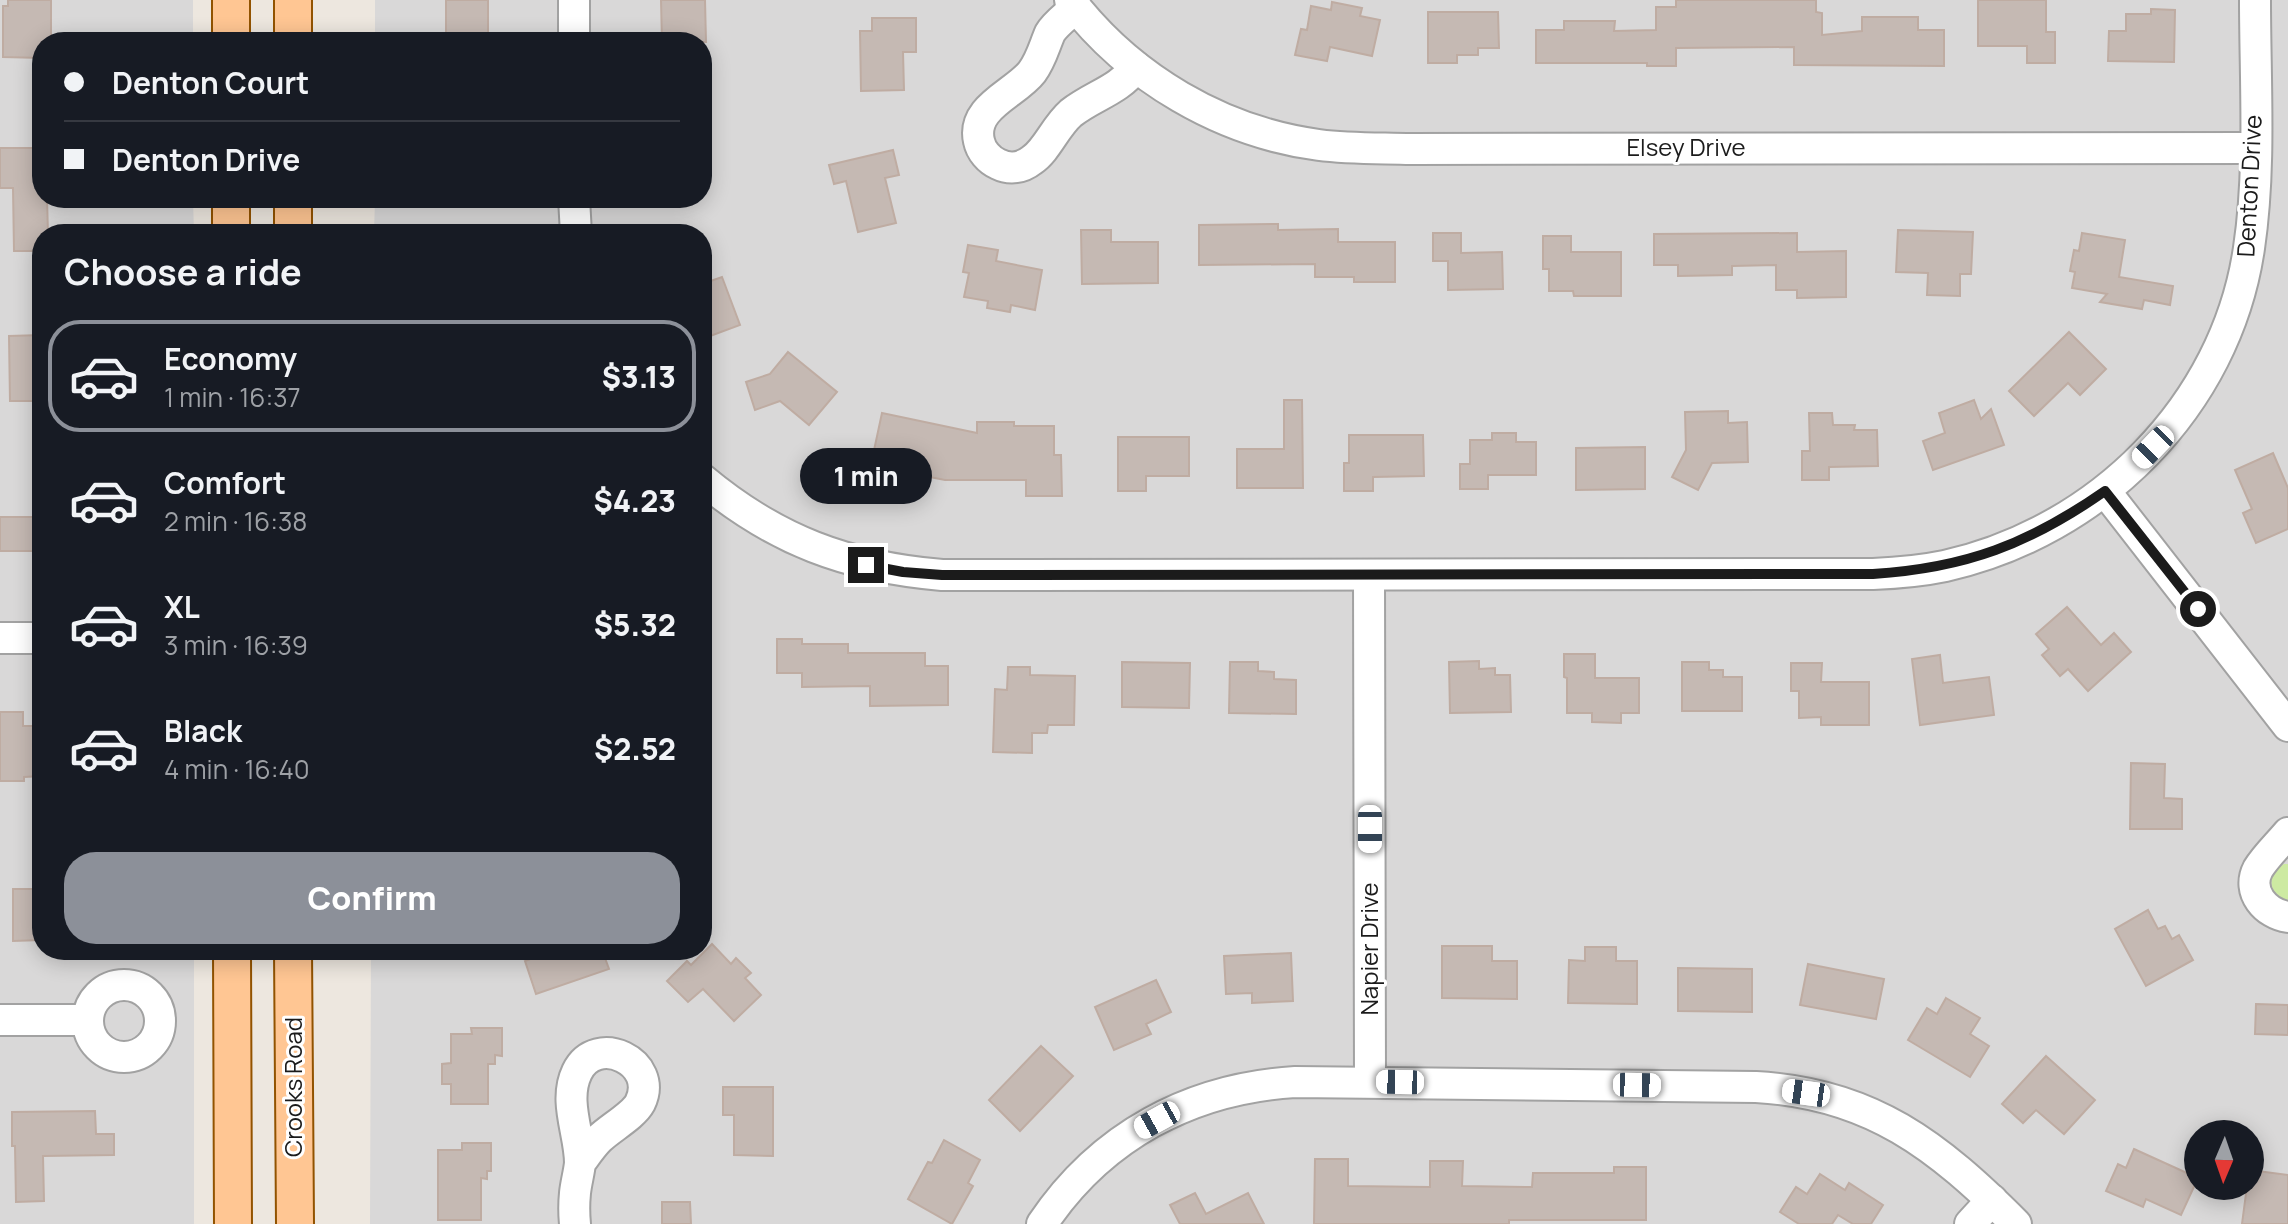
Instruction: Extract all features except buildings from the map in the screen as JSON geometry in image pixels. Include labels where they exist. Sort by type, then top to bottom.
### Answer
[{"type":"main road","points":[[231,0],[231,32]]},
{"type":"main road","points":[[293,0],[293,32]]},
{"type":"main road","points":[[232,960],[233,1224]]},
{"type":"main road","name":"Crooks Road","points":[[293,960],[295,1224]]},
{"type":"street","points":[[574,0],[574,32]]},
{"type":"street","name":"Denton Drive","points":[[712,498],[830,555],[903,572],[957,576],[1873,574],[1908,572],[1957,563],[2016,544],[2067,517],[2105,491],[2141,459],[2164,435],[2204,379],[2221,344],[2234,312],[2249,250],[2253,216],[2255,0]]},
{"type":"street","name":"Elsey Drive","points":[[1136,67],[1115,88],[1070,115],[1030,162],[1010,168],[991,160],[982,151],[978,133],[981,118],[986,110],[1030,75],[1039,63],[1051,30],[1073,4],[1104,39],[1136,67],[1181,98],[1245,127],[1306,143],[1355,148],[2255,148]]},
{"type":"street","points":[[2105,491],[2288,726]]},
{"type":"street","name":"Napier Drive","points":[[1369,576],[1370,1082]]},
{"type":"street","points":[[0,638],[32,638]]},
{"type":"street","points":[[2288,833],[2259,867],[2255,884],[2256,893],[2265,907],[2288,917]]},
{"type":"street","points":[[0,1020],[88,1020]]},
{"type":"street","points":[[1042,1224],[1057,1201],[1093,1163],[1141,1128],[1205,1097],[1252,1086],[1295,1082],[1756,1087],[1806,1093],[1858,1108],[1891,1122],[1934,1150],[2016,1224]]},
{"type":"street","points":[[575,1224],[574,1195],[580,1163]]},
{"type":"street","points":[[1970,1224],[1992,1200]]},
{"type":"shaded area","points":[[0,0],[193,0],[193,32],[32,32],[32,208],[193,208],[194,224],[32,224],[32,960],[194,960],[194,1224],[0,1224]]},
{"type":"shaded area","points":[[375,0],[2288,0],[2288,1224],[370,1224],[371,960],[712,960],[712,224],[374,224],[375,208],[712,208],[712,32],[375,32]]},
{"type":"green space","points":[[2288,864],[2288,900],[2276,894],[2271,884],[2274,873]]},
{"type":"route","points":[[866,565],[942,575],[1430,576],[1908,572],[1983,556],[2016,544],[2067,517],[2105,491],[2198,609]]}]
